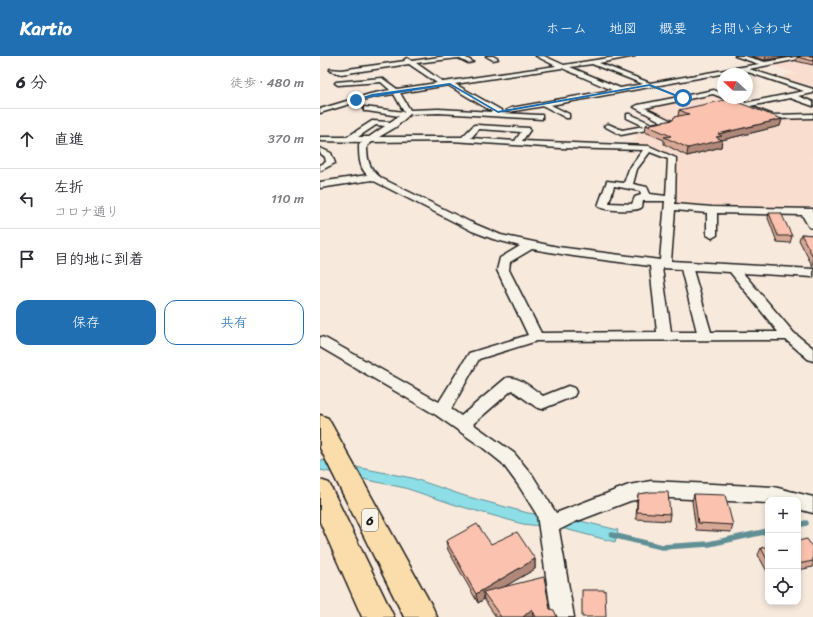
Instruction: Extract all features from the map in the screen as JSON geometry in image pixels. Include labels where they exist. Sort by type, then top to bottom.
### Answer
[{"type":"highway","name":"6","points":[[320,424],[421,617]]},
{"type":"highway","points":[[320,491],[378,617]]},
{"type":"street","points":[[401,56],[446,84],[498,112]]},
{"type":"street","points":[[332,70],[341,72],[458,56],[470,62]]},
{"type":"street","points":[[489,56],[495,60]]},
{"type":"street","points":[[539,56],[650,105]]},
{"type":"street","points":[[320,111],[372,95],[632,56]]},
{"type":"street","points":[[738,56],[765,64]]},
{"type":"street","points":[[742,68],[810,56]]},
{"type":"street","points":[[593,62],[663,90]]},
{"type":"street","points":[[742,106],[812,91],[753,72]]},
{"type":"street","points":[[489,114],[717,73]]},
{"type":"street","points":[[338,83],[382,80],[396,92],[407,113]]},
{"type":"street","points":[[589,87],[603,94]]},
{"type":"street","points":[[559,92],[583,105]]},
{"type":"street","points":[[608,126],[621,133],[669,123],[638,107],[714,92],[717,93]]},
{"type":"street","points":[[670,93],[683,98]]},
{"type":"street","points":[[791,96],[813,104]]},
{"type":"street","points":[[320,103],[332,107]]},
{"type":"street","points":[[545,104],[566,116]]},
{"type":"street","points":[[742,106],[772,117],[813,116]]},
{"type":"street","points":[[367,109],[407,113],[440,111],[539,117]]},
{"type":"street","points":[[407,113],[393,125],[368,140],[363,145],[365,166],[383,184],[409,194],[468,225],[530,246],[577,254],[660,264],[734,270],[813,273]]},
{"type":"street","points":[[630,116],[652,127]]},
{"type":"street","points":[[349,140],[375,123],[393,125]]},
{"type":"street","points":[[464,140],[477,127],[526,130],[518,143]]},
{"type":"street","points":[[627,132],[636,136],[627,147]]},
{"type":"street","points":[[320,139],[368,140],[433,136],[464,140],[579,147],[648,148],[672,158],[670,203],[660,264],[664,336]]},
{"type":"street","points":[[628,186],[633,169],[648,148]]},
{"type":"street","points":[[320,150],[330,156],[331,163],[320,168]]},
{"type":"street","points":[[320,157],[330,156]]},
{"type":"street","points":[[320,186],[375,177]]},
{"type":"street","points":[[646,197],[644,189],[610,183],[603,206],[637,207],[638,200],[646,197],[670,203],[712,210],[809,212],[813,225]]},
{"type":"street","points":[[712,210],[712,235]]},
{"type":"street","points":[[530,246],[504,260],[502,270],[536,337]]},
{"type":"street","points":[[686,266],[705,336]]},
{"type":"street","points":[[734,270],[789,336],[811,353]]},
{"type":"street","points":[[442,411],[474,356],[536,337],[789,336]]},
{"type":"street","points":[[320,341],[442,411],[508,458],[526,481],[546,513],[564,617]]},
{"type":"street","points":[[462,424],[511,382],[542,403],[568,392]]},
{"type":"street","points":[[548,526],[568,516],[629,493],[651,489],[779,497]]},
{"type":"street","points":[[801,502],[813,504]]},
{"type":"shaded area","points":[[813,56],[813,91],[780,79],[786,75],[797,74],[768,64]]},
{"type":"shaded area","points":[[712,94],[717,96],[717,104],[740,104],[767,118],[813,117],[813,211],[673,206],[674,157],[630,145],[638,137],[632,133],[633,132],[672,123],[640,108]]},
{"type":"water","points":[[320,460],[412,478],[465,496],[528,513],[572,519],[618,530],[615,542],[565,529],[523,524],[459,506],[405,488],[320,470]]},
{"type":"building","points":[[813,56],[813,61],[797,57]]},
{"type":"building","points":[[717,102],[717,104],[742,104],[782,119],[718,134],[722,136],[716,137],[722,140],[688,148],[664,137],[671,136],[646,125],[673,120],[674,117],[689,114],[679,110]]},
{"type":"building","points":[[769,213],[781,213],[792,236],[778,236]]},
{"type":"building","points":[[801,234],[813,235],[813,257]]},
{"type":"building","points":[[668,492],[670,514],[637,512],[638,494]]},
{"type":"building","points":[[694,494],[725,495],[733,525],[698,523]]},
{"type":"building","points":[[477,524],[491,544],[517,532],[535,559],[476,594],[446,541]]},
{"type":"building","points":[[807,539],[813,548],[813,561],[801,563],[801,540]]},
{"type":"building","points":[[765,547],[765,555],[761,548]]},
{"type":"building","points":[[544,577],[550,609],[554,610],[557,617],[536,617],[532,609],[523,617],[501,617],[483,592]]},
{"type":"building","points":[[582,590],[605,590],[606,617],[582,617]]},
{"type":"waterway","points":[[801,524],[806,523]]},
{"type":"waterway","points":[[612,535],[662,547],[709,544],[765,532]]},
{"type":"route","points":[[356,100],[372,95],[450,84],[498,112],[650,85],[683,98]]}]
